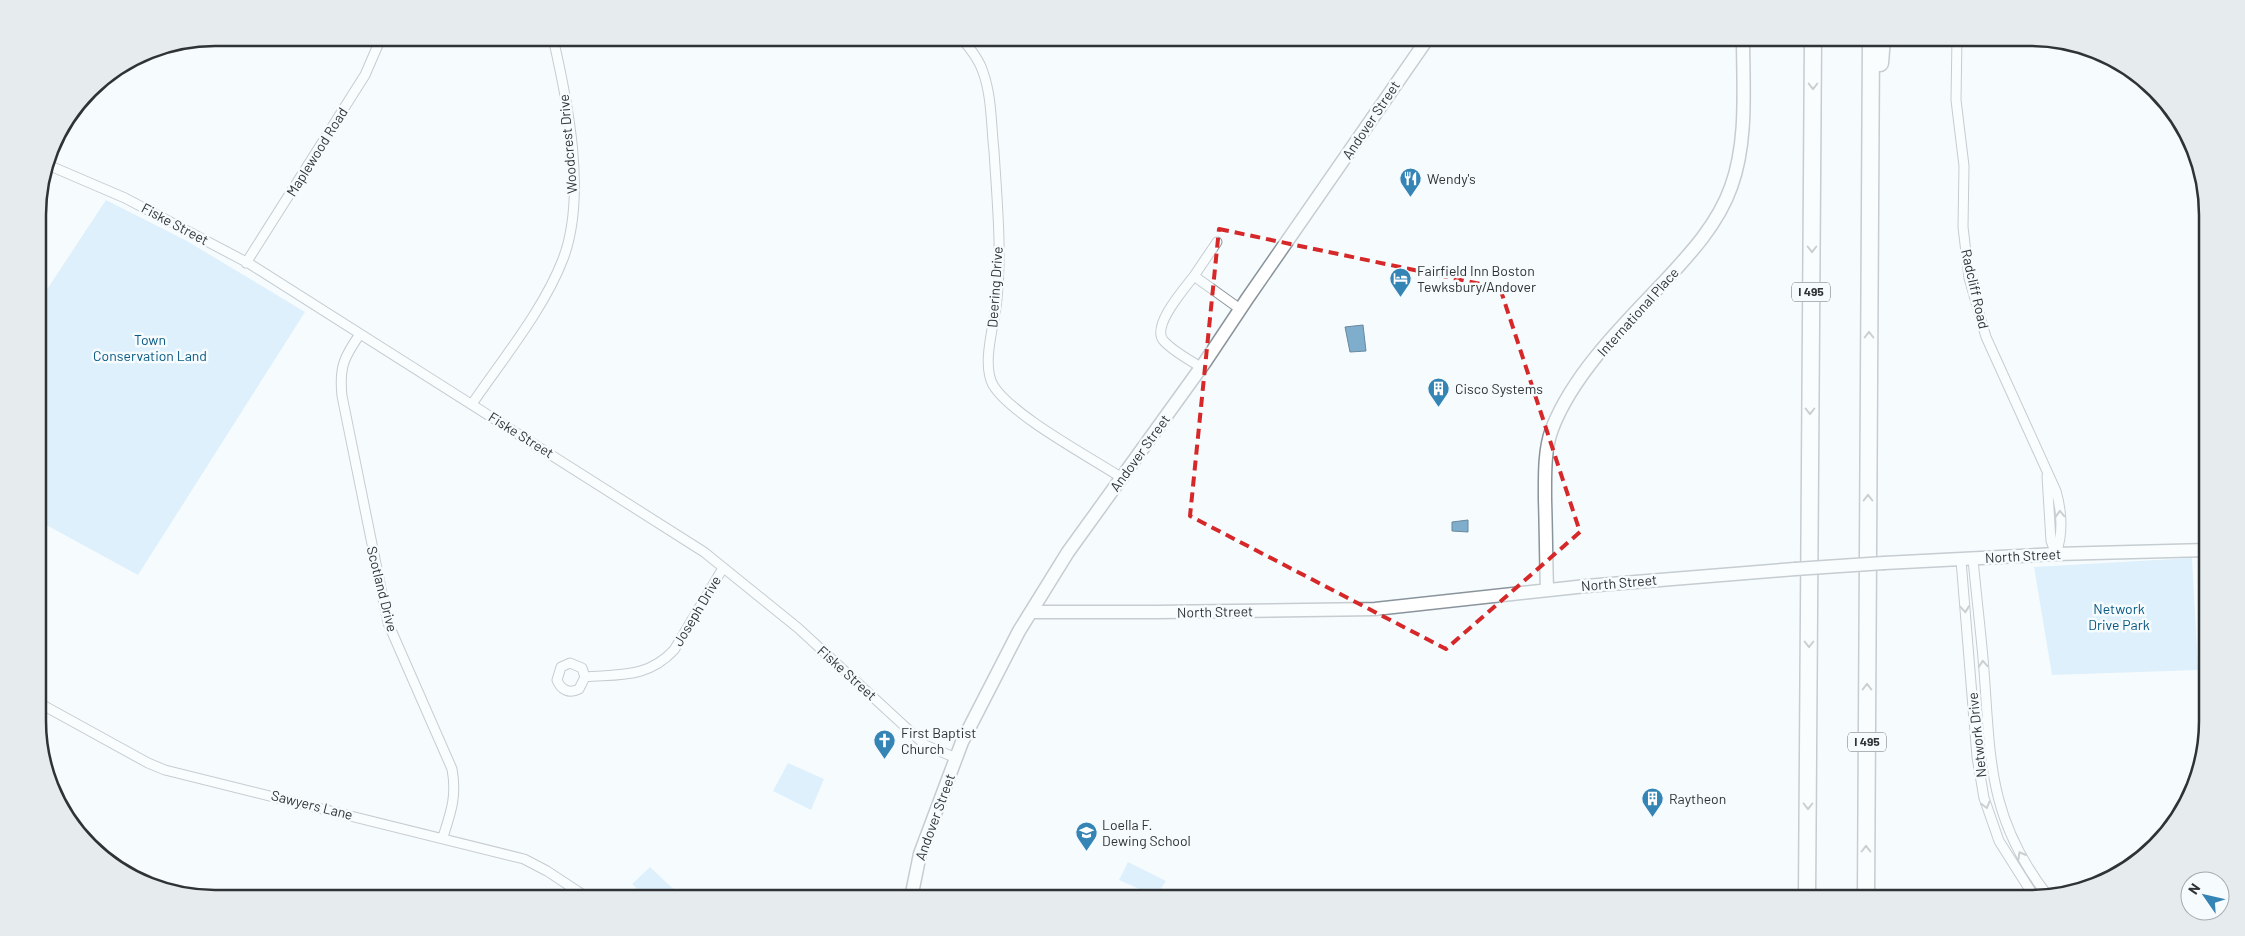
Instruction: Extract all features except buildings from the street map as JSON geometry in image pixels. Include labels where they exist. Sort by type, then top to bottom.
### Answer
[{"type":"highway","name":"I 495","points":[[1807,889],[1813,46]]},
{"type":"highway","name":"I 495","points":[[1866,889],[1871,46]]},
{"type":"highway","points":[[1870,203],[1881,46]]},
{"type":"main road","name":"Andover Street","points":[[913,890],[920,854],[962,742],[1031,612],[1068,552],[1202,368],[1240,309],[1422,46]]},
{"type":"main road","name":"International Place","points":[[1547,590],[1545,478],[1548,442],[1552,429],[1571,391],[1587,370],[1684,260],[1721,210],[1738,164],[1742,129],[1743,46]]},
{"type":"main road","name":"North Street","points":[[1031,612],[1375,609],[1547,590],[1795,569],[2056,554],[2199,550]]},
{"type":"street","name":"Maplewood Road","points":[[246,263],[365,75],[378,46]]},
{"type":"street","name":"Woodcrest Drive","points":[[472,404],[551,285],[563,259],[571,230],[574,176],[563,86],[555,46]]},
{"type":"street","name":"Deering Drive","points":[[967,46],[976,57],[982,70],[990,107],[1000,266],[989,354],[989,372],[993,384],[1008,403],[1122,478]]},
{"type":"street","name":"Radcliff Road","points":[[1957,46],[1956,100],[1964,166],[1963,227],[1969,278],[1986,337],[2032,436],[2048,476],[2051,541],[2056,554]]},
{"type":"street","name":"Fiske Street","points":[[53,167],[125,198],[246,263],[704,552],[798,628],[925,745],[956,758]]},
{"type":"street","points":[[1202,368],[1164,342],[1160,332],[1161,323],[1217,242]]},
{"type":"street","points":[[1194,276],[1240,309]]},
{"type":"street","name":"Scotland Drive","points":[[360,334],[342,363],[340,376],[342,396],[388,623],[452,769],[456,787],[444,837]]},
{"type":"street","name":"Network Drive","points":[[1967,559],[1983,657],[1989,755],[1996,795],[2005,824],[2016,848],[2043,889]]},
{"type":"street","name":"Network Drive","points":[[1967,559],[1977,756],[1984,798],[1999,842],[2029,889]]},
{"type":"street","name":"Joseph Drive","points":[[585,677],[647,671],[666,659],[674,650],[723,568]]},
{"type":"street","name":"Sawyers Lane","points":[[46,707],[148,763],[165,770],[444,837],[524,859],[575,890]]},
{"type":"highlighted area","points":[[1219,229],[1500,288],[1580,532],[1446,649],[1190,516]]},
{"type":"green space","name":"Town Conservation Land","points":[[106,200],[187,241],[305,312],[138,575],[46,525],[47,290]]},
{"type":"green space","name":"Network Drive Park","points":[[2192,558],[2198,670],[2052,675],[2034,567]]},
{"type":"green space","points":[[788,763],[824,779],[811,810],[773,791]]},
{"type":"green space","points":[[1128,862],[1166,881],[1160,889],[1141,889],[1119,880]]},
{"type":"green space","points":[[650,867],[674,890],[638,890],[632,884]]},
{"type":"shaded area","points":[[1363,325],[1366,351],[1350,352],[1345,327]]},
{"type":"shaded area","points":[[1468,520],[1468,532],[1452,531],[1452,522]]},
{"type":"place","name":"Wendy's","points":[[1411,198]]},
{"type":"place","name":"Fairfield Inn Boston Tewksbury/Andover","points":[[1401,298]]},
{"type":"place","name":"Cisco Systems","points":[[1439,408]]},
{"type":"place","name":"First Baptist Church","points":[[885,760]]},
{"type":"place","name":"Raytheon","points":[[1653,818]]},
{"type":"place","name":"Loella F. Dewing School","points":[[1086,852]]}]
